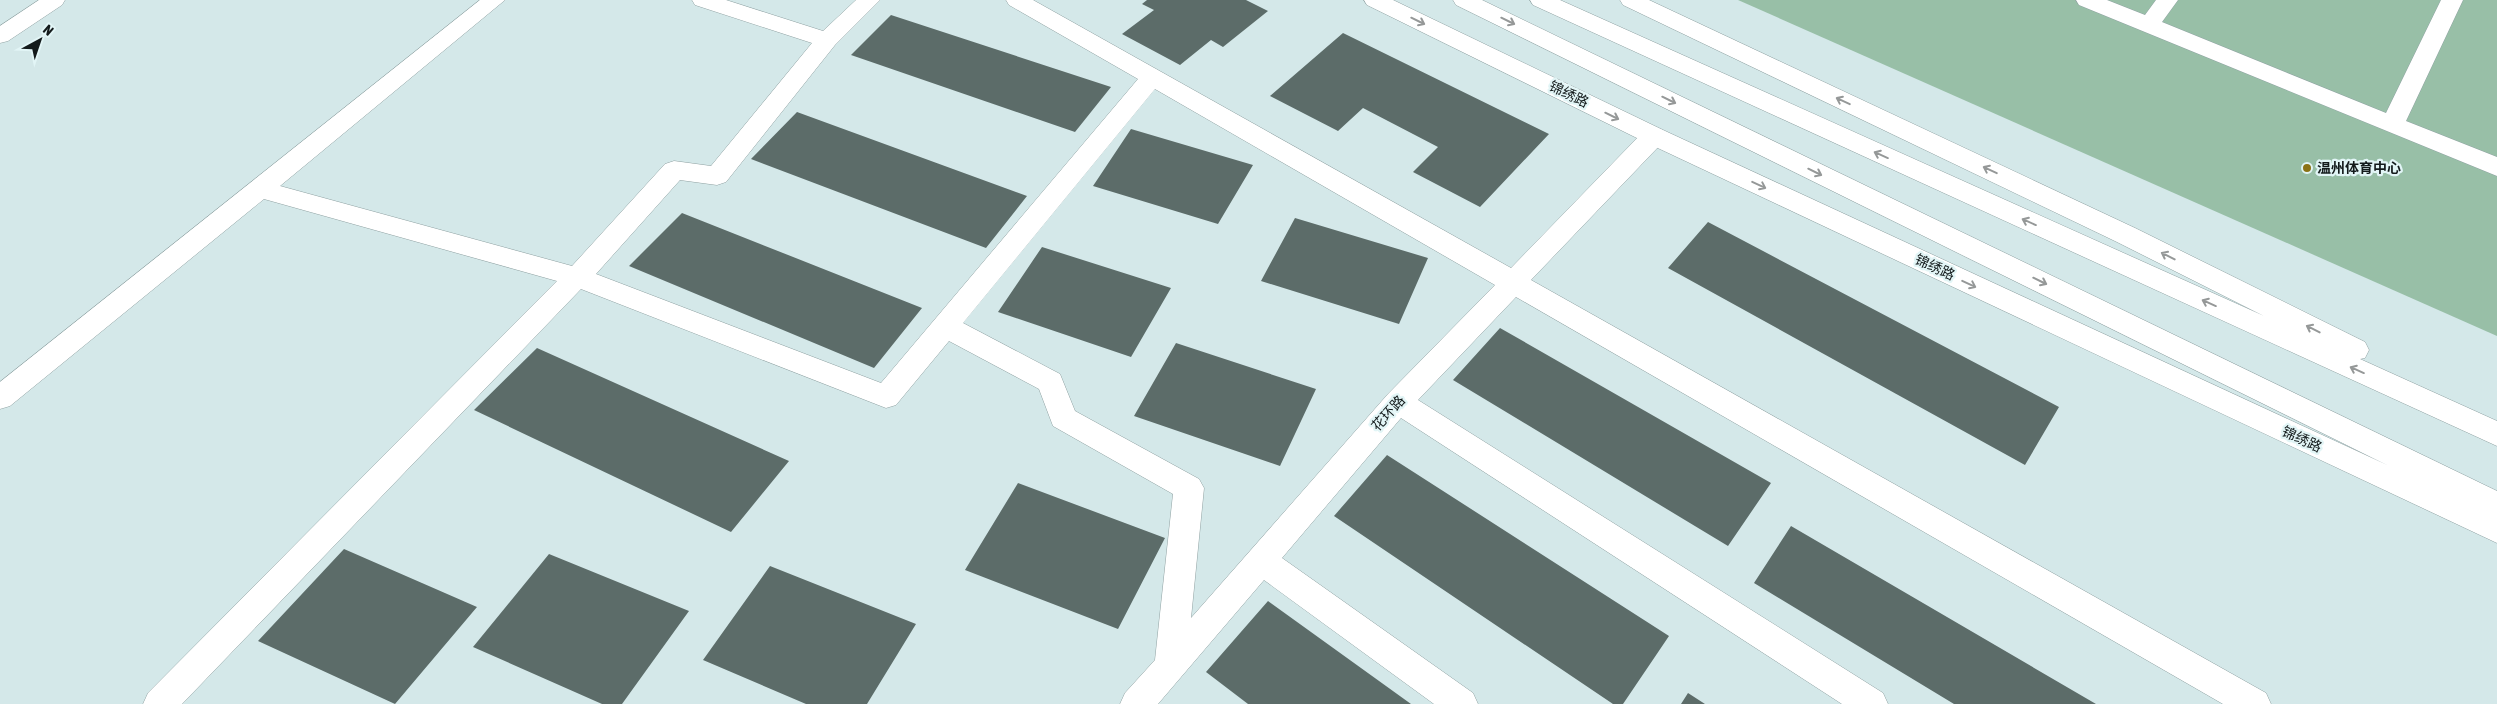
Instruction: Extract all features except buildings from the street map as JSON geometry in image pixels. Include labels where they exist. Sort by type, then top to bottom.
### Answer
[{"type":"street","points":[[0,36],[54,0]]},
{"type":"street","points":[[0,398],[494,0]]},
{"type":"street","points":[[703,0],[827,40]]},
{"type":"street","points":[[160,704],[577,277],[674,170],[717,176],[827,40],[869,0]]},
{"type":"street","points":[[1017,0],[1513,280],[2254,704]]},
{"type":"street","name":"锦绣路","points":[[1375,0],[1654,136],[2497,530]]},
{"type":"street","name":"锦绣路","points":[[1464,0],[2497,506]]},
{"type":"street","points":[[1541,0],[2497,434]]},
{"type":"street","points":[[1631,0],[2126,235],[2497,422]]},
{"type":"street","points":[[2087,0],[2497,167]]},
{"type":"street","points":[[2149,25],[2167,0]]},
{"type":"street","points":[[2393,124],[2452,0]]},
{"type":"street","points":[[259,189],[577,277],[886,397],[1152,77]]},
{"type":"street","name":"花环路","points":[[1137,704],[1398,402],[1513,280],[1654,136]]},
{"type":"street","points":[[945,326],[1050,382],[1063,418],[1189,488],[1170,667]]},
{"type":"street","points":[[1398,402],[1871,704]]},
{"type":"street","points":[[1261,560],[1460,704]]},
{"type":"green space","name":"温州体育中心","points":[[1738,0],[2497,0],[2497,336]]},
{"type":"place","name":"温州体育中心","points":[[2307,168]]}]
